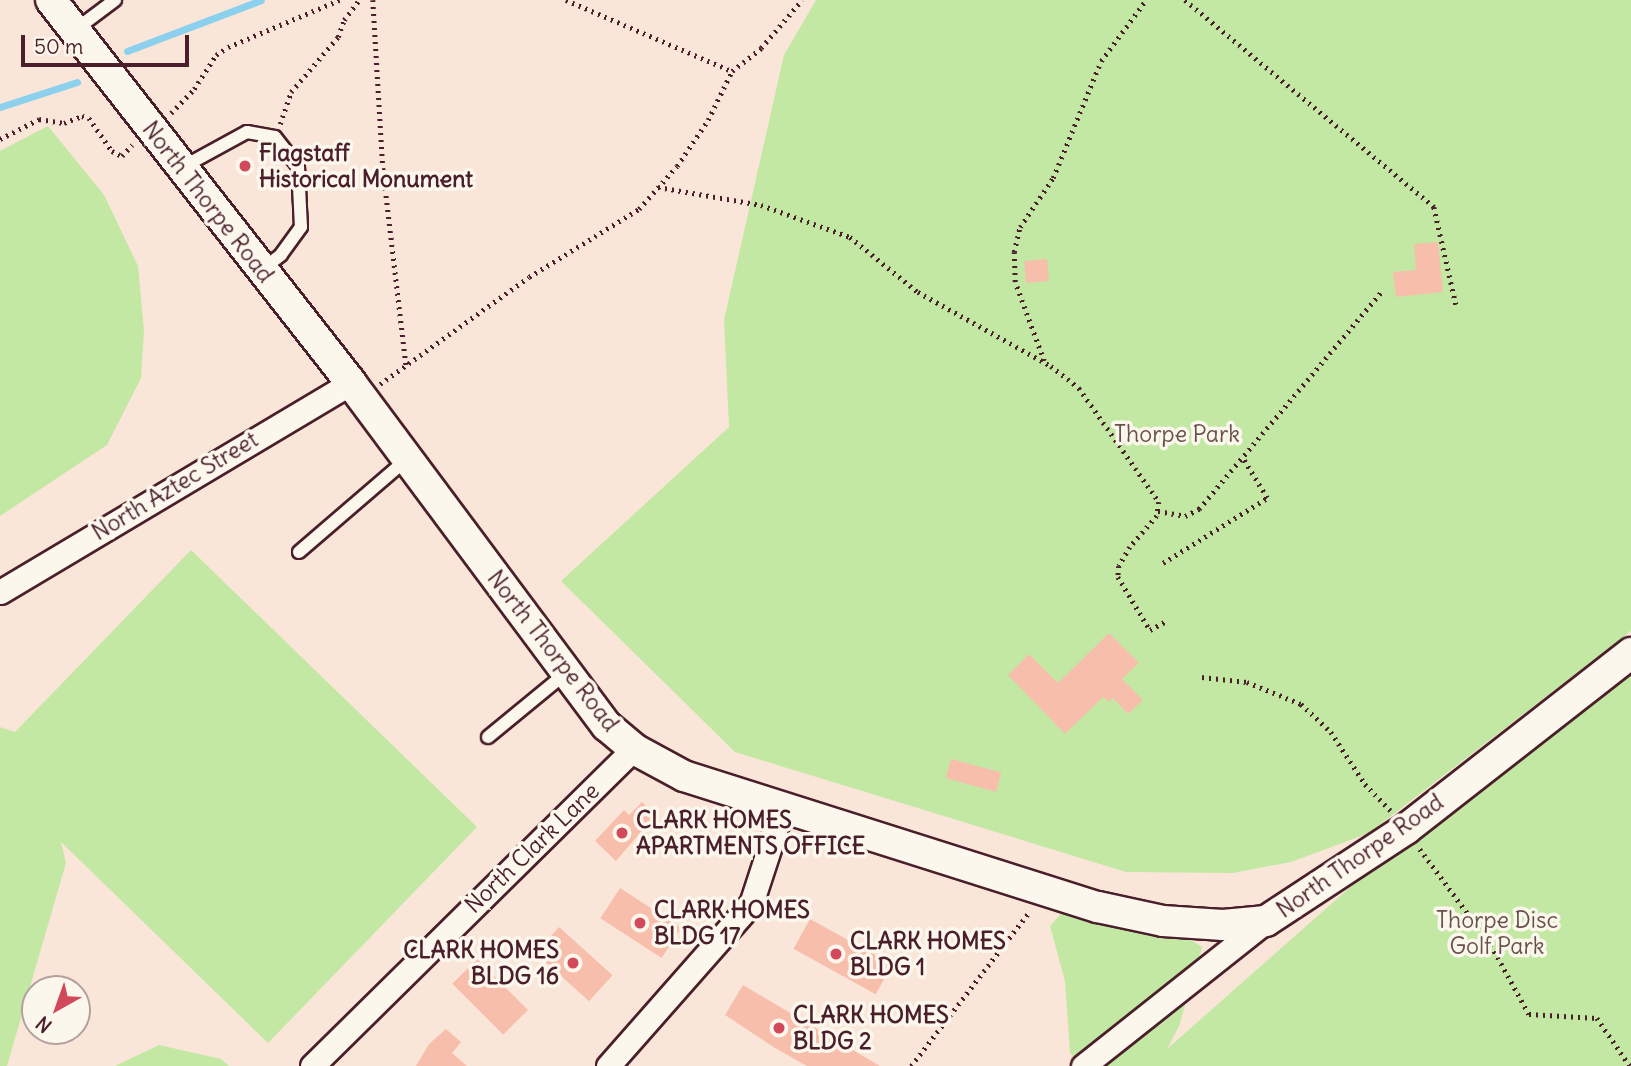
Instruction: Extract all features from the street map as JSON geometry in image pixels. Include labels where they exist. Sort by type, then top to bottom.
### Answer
[{"type":"street","name":"North Thorpe Road","points":[[51,0],[261,270],[365,384],[407,459],[607,726],[634,749],[684,776],[1098,907],[1163,920],[1223,925],[1266,921],[1631,653]]},
{"type":"street","name":"North Aztec Street","points":[[0,592],[365,384]]},
{"type":"street","name":"North Clark Lane","points":[[313,1066],[634,749]]},
{"type":"street","points":[[608,1066],[751,904],[783,806]]},
{"type":"street","points":[[1083,1066],[1266,921]]},
{"type":"lane","points":[[75,30],[115,0]]},
{"type":"lane","points":[[181,168],[247,132],[275,138],[298,166],[303,214],[292,244],[261,270]]},
{"type":"lane","points":[[299,552],[407,459]]},
{"type":"lane","points":[[488,737],[566,673]]},
{"type":"path","points":[[173,112],[216,55],[228,47],[339,0]]},
{"type":"path","points":[[275,138],[291,92],[338,37],[344,20],[359,0]]},
{"type":"path","points":[[373,0],[383,168],[406,365]]},
{"type":"path","points":[[566,0],[732,71]]},
{"type":"path","points":[[365,384],[406,365],[529,277],[599,238],[639,209],[708,120],[732,71],[761,48],[802,0]]},
{"type":"path","points":[[1044,362],[1015,282],[1014,253],[1020,227],[1053,178],[1101,61],[1146,0]]},
{"type":"path","points":[[1185,0],[1434,207],[1456,304]]},
{"type":"path","points":[[0,139],[39,119],[64,123],[82,116],[122,156],[133,143]]},
{"type":"path","points":[[658,187],[761,205],[816,222],[850,237],[918,292],[1044,362],[1094,404],[1137,476],[1151,489],[1158,510]]},
{"type":"path","points":[[1158,510],[1185,516],[1199,509],[1382,291]]},
{"type":"path","points":[[1163,563],[1267,498],[1242,457]]},
{"type":"path","points":[[1158,510],[1119,566],[1118,577],[1150,630],[1166,621]]},
{"type":"path","points":[[1202,677],[1247,682],[1301,704],[1321,720],[1365,784],[1400,821],[1491,946],[1529,1014],[1597,1018],[1630,1066]]},
{"type":"path","points":[[911,1066],[1032,908]]},
{"type":"green space","name":"Thorpe Park","points":[[816,0],[1631,0],[1631,631],[1369,833],[1291,862],[1233,873],[1126,872],[735,752],[561,581],[729,427],[724,320],[784,55]]},
{"type":"green space","points":[[48,126],[104,195],[138,266],[144,331],[141,378],[107,445],[0,516],[0,151]]},
{"type":"green space","points":[[191,550],[477,827],[268,1043],[61,842],[66,863],[33,975],[21,975],[21,1018],[7,1066],[0,1066],[0,727],[15,732]]},
{"type":"green space","name":"Thorpe Disc Golf Park","points":[[1631,639],[1631,1066],[1083,1066],[1070,1053],[1065,981],[1050,926],[1084,888],[1133,905],[1202,947],[1179,1026],[1167,1049]]},
{"type":"green space","points":[[159,1045],[221,1059],[229,1066],[115,1066]]},
{"type":"building","points":[[1438,242],[1443,292],[1396,297],[1393,272],[1416,270],[1414,244]]},
{"type":"building","points":[[1047,259],[1049,281],[1026,283],[1024,261]]},
{"type":"building","points":[[1109,633],[1139,663],[1122,679],[1143,700],[1128,714],[1113,698],[1109,702],[1103,697],[1065,734],[1008,675],[1029,654],[1058,683]]},
{"type":"building","points":[[951,759],[1001,772],[996,792],[946,778]]},
{"type":"building","name":"CLARK HOMES APARTMENTS OFFICE","points":[[642,802],[654,814],[652,819],[616,861],[595,841],[624,810],[629,815]]},
{"type":"building","name":"CLARK HOMES BLDG 17","points":[[620,888],[681,928],[662,958],[600,918]]},
{"type":"building","name":"CLARK HOMES BLDG 1","points":[[810,919],[892,965],[876,994],[794,949]]},
{"type":"building","name":"CLARK HOMES BLDG 16","points":[[559,927],[613,975],[589,1001],[536,953]]},
{"type":"building","points":[[477,959],[528,1010],[503,1035],[452,984]]},
{"type":"building","name":"CLARK HOMES BLDG 2","points":[[743,985],[880,1066],[807,1066],[775,1048],[725,1015]]},
{"type":"building","points":[[446,1029],[461,1042],[452,1053],[467,1066],[416,1066],[429,1044]]},
{"type":"waterway","points":[[127,51],[261,0]]},
{"type":"waterway","points":[[0,107],[77,82]]},
{"type":"place","name":"Flagstaff Historical Monument","points":[[245,166]]},
{"type":"place","name":"CLARK HOMES APARTMENTS OFFICE","points":[[622,833]]},
{"type":"place","name":"CLARK HOMES BLDG 17","points":[[640,923]]},
{"type":"place","name":"CLARK HOMES BLDG 1","points":[[836,954]]},
{"type":"place","name":"CLARK HOMES BLDG 16","points":[[573,963]]},
{"type":"place","name":"CLARK HOMES BLDG 2","points":[[779,1028]]}]
